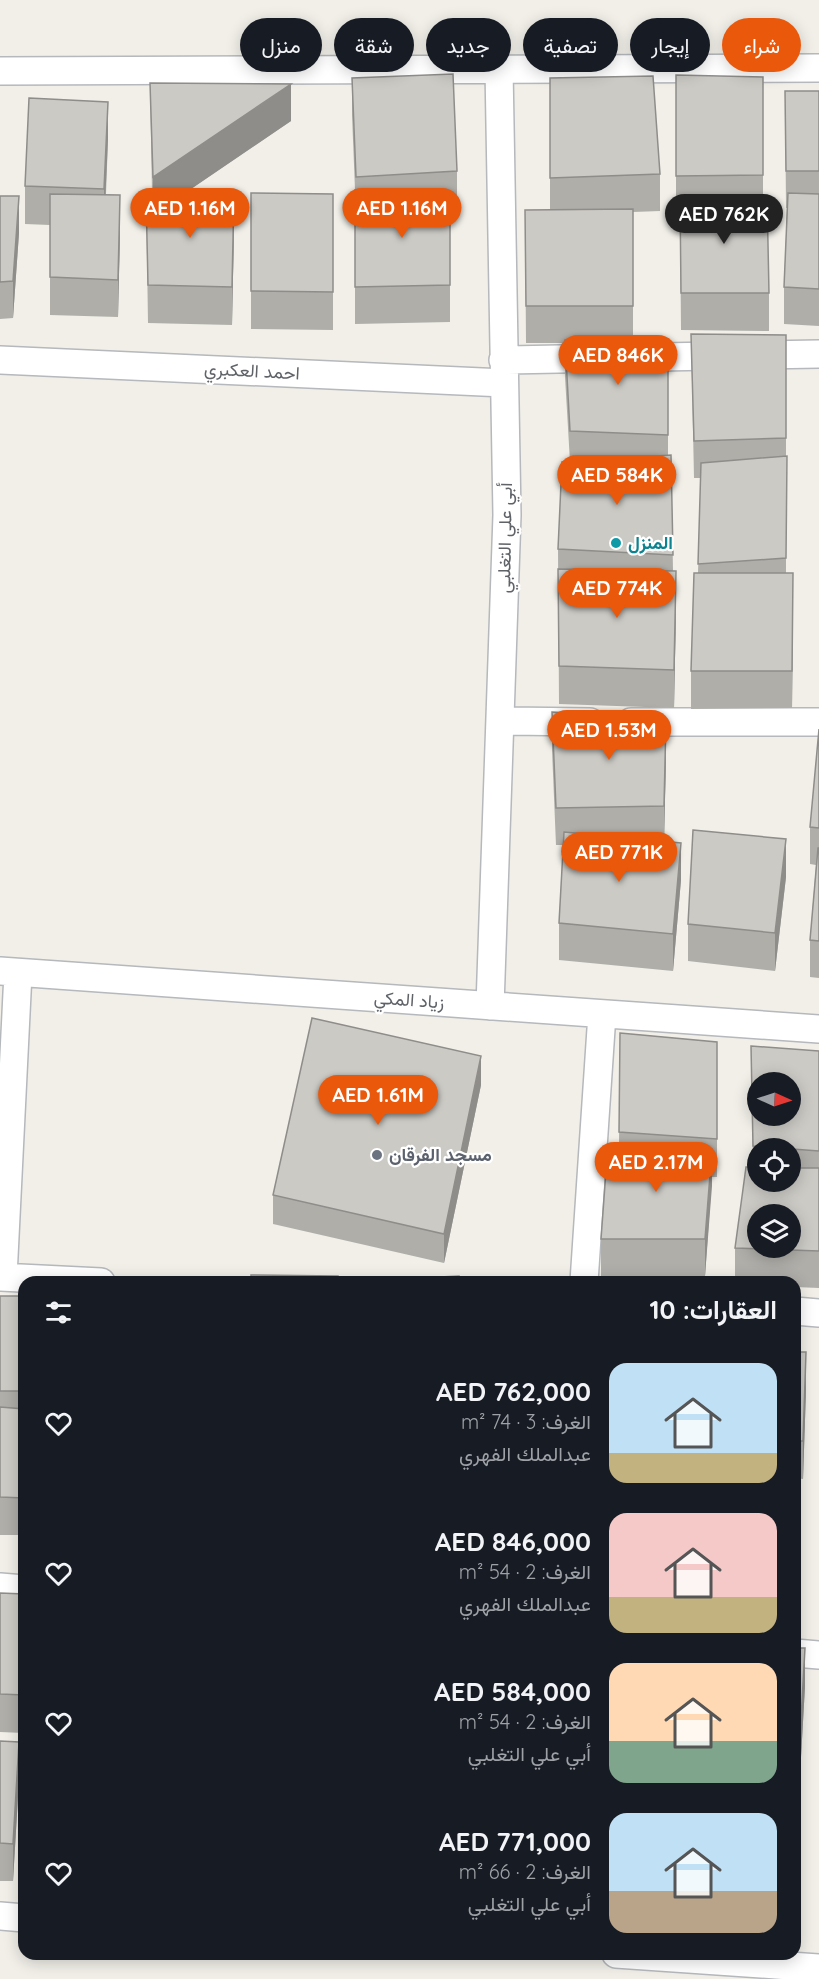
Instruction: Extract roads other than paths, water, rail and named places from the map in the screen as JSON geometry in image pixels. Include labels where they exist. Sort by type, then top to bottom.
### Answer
[{"type":"street","points":[[511,69],[819,68]]},
{"type":"street","points":[[0,71],[426,69]]},
{"type":"street","name":"أبي علي التغلبي","points":[[490,1006],[507,515],[499,72]]},
{"type":"street","name":"احمد العكبري","points":[[0,360],[504,371],[819,354]]},
{"type":"street","points":[[500,721],[819,723]]},
{"type":"street","points":[[9,972],[2,1277],[18,1278]]},
{"type":"street","name":"زياد المكي","points":[[9,972],[819,1029]]},
{"type":"street","points":[[584,1276],[603,1014]]},
{"type":"street","points":[[801,1312],[819,1313]]},
{"type":"street","points":[[0,1587],[18,1588]]},
{"type":"street","points":[[801,1654],[819,1655]]},
{"type":"street","points":[[0,1916],[18,1918]]},
{"type":"street","points":[[703,1960],[819,1968]]},
{"type":"place","name":"المنزل","points":[[616,543]]},
{"type":"place","name":"مسجد الفرقان","points":[[377,1155]]}]
